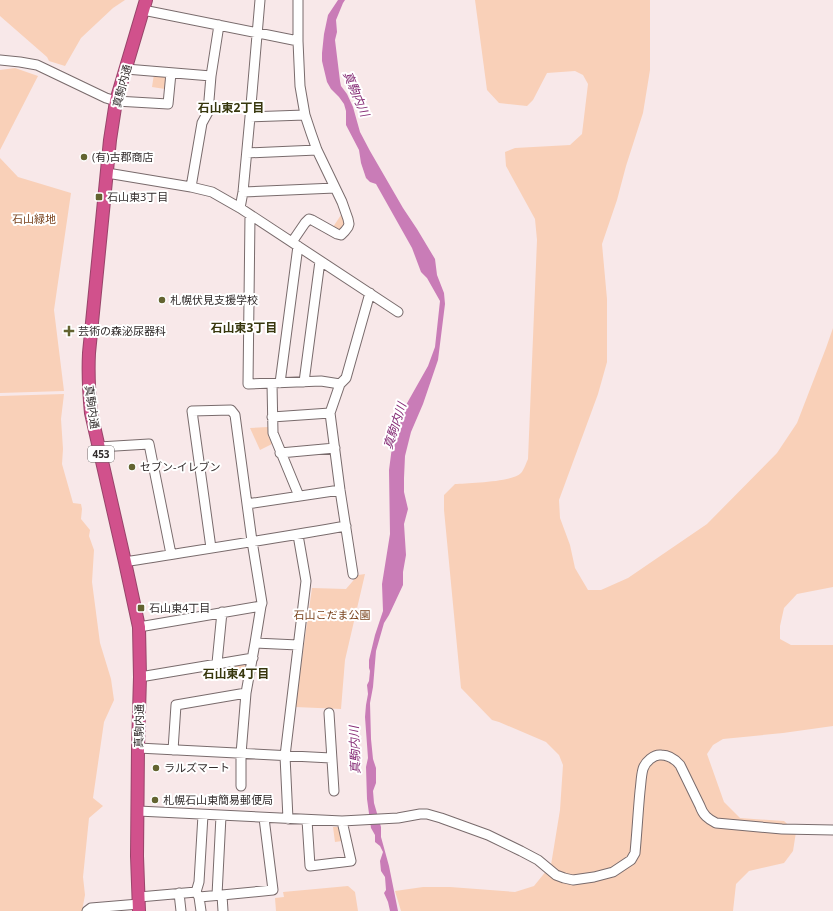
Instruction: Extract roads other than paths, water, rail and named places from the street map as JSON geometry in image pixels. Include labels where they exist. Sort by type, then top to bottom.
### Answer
[{"type":"highway","name":"真駒内通","points":[[139,904],[138,748],[140,677],[138,627],[125,562],[91,413],[88,375],[110,140],[116,101],[144,5]]},
{"type":"street","points":[[240,208],[247,153],[260,0]]},
{"type":"street","points":[[299,496],[273,433],[272,417],[295,244],[305,223],[309,219],[341,235],[345,232],[349,224],[335,188],[317,150],[305,115],[300,86],[298,41],[301,0]]},
{"type":"street","points":[[144,5],[219,25],[298,41]]},
{"type":"street","points":[[191,187],[202,123],[208,112],[211,76],[219,25]]},
{"type":"street","points":[[0,60],[37,64],[106,98],[116,101],[168,104],[171,73]]},
{"type":"street","points":[[126,70],[211,76]]},
{"type":"street","points":[[250,117],[305,115]]},
{"type":"street","points":[[247,153],[317,150]]},
{"type":"street","points":[[107,173],[212,192],[240,208],[398,312]]},
{"type":"street","points":[[243,192],[335,188]]},
{"type":"street","points":[[250,216],[248,384],[321,381],[340,384]]},
{"type":"street","points":[[304,382],[320,261]]},
{"type":"street","points":[[353,574],[330,413],[340,384],[346,378],[370,294]]},
{"type":"street","points":[[211,548],[192,411],[231,410],[235,415],[262,603],[246,693],[240,754],[241,786]]},
{"type":"street","points":[[272,417],[330,413]]},
{"type":"street","points":[[99,446],[149,444],[171,554]]},
{"type":"street","points":[[280,453],[335,448]]},
{"type":"street","points":[[247,504],[340,490]]},
{"type":"street","points":[[125,562],[346,526]]},
{"type":"street","points":[[288,819],[285,756],[306,581],[298,535]]},
{"type":"street","points":[[138,627],[261,606]]},
{"type":"street","points":[[217,663],[222,612]]},
{"type":"street","points":[[256,643],[298,645]]},
{"type":"street","points":[[140,677],[253,658]]},
{"type":"street","points":[[173,750],[176,705],[246,693]]},
{"type":"street","points":[[329,713],[334,791]]},
{"type":"street","points":[[138,748],[331,758]]},
{"type":"street","points":[[138,812],[345,821],[396,818],[428,814],[488,836],[521,851],[538,860],[556,875],[573,880],[613,872],[631,860],[635,853],[638,806],[643,768],[652,758],[660,754],[670,757],[680,765],[703,814],[716,823],[782,829],[833,830]]},
{"type":"street","points":[[201,911],[198,894],[203,815]]},
{"type":"street","points":[[221,816],[220,895],[223,911]]},
{"type":"street","points":[[87,911],[91,908],[139,904],[179,893],[220,895],[273,890],[264,818]]},
{"type":"street","points":[[307,820],[310,866],[351,861],[345,821]]},
{"type":"street","points":[[179,893],[181,911]]},
{"type":"place","name":"(有)古郡商店","points":[[84,157]]},
{"type":"place","name":"石山東3丁目","points":[[99,197]]},
{"type":"place","name":"札幌伏見支援学校","points":[[162,300]]},
{"type":"place","name":"芸術の森泌尿器科","points":[[69,331]]},
{"type":"place","name":"セブン-イレブン","points":[[132,467]]},
{"type":"place","name":"石山東4丁目","points":[[141,608]]},
{"type":"place","name":"ラルズマート","points":[[156,768]]},
{"type":"place","name":"札幌石山東簡易郵便局","points":[[155,800]]},
{"type":"district","name":"石山東2丁目","points":[[231,108]]},
{"type":"district","name":"石山東3丁目","points":[[244,328]]},
{"type":"district","name":"石山東4丁目","points":[[236,674]]},
{"type":"water label","name":"真駒内川","points":[[356,94]]},
{"type":"water label","name":"真駒内川","points":[[395,426]]},
{"type":"water label","name":"真駒内川","points":[[355,750]]},
{"type":"park label","name":"石山緑地","points":[[34,219]]},
{"type":"park label","name":"石山こだま公園","points":[[332,615]]}]
